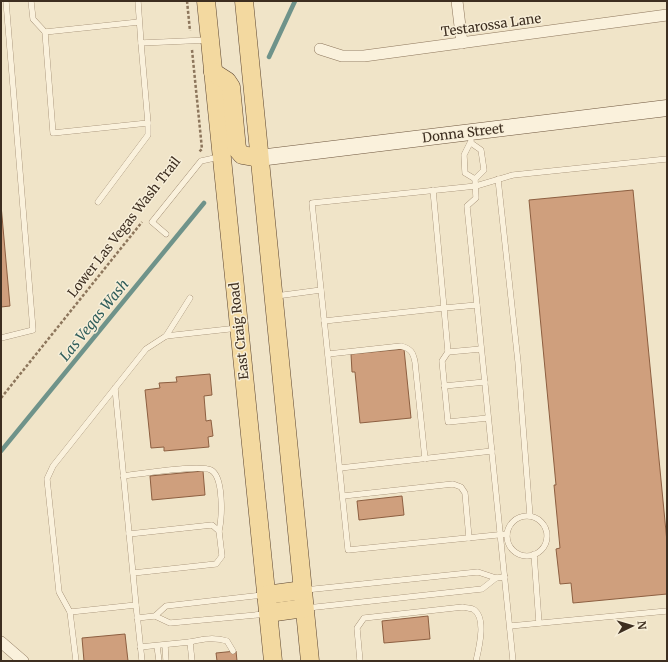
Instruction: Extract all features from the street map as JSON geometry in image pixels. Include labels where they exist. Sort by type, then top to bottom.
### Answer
[{"type":"main road","name":"East Craig Road","points":[[206,1],[273,661]]},
{"type":"main road","points":[[244,1],[310,661]]},
{"type":"main road","points":[[213,72],[227,81],[231,87],[237,149],[242,155],[259,158]]},
{"type":"main road","points":[[266,595],[303,599]]},
{"type":"main road","points":[[268,613],[303,599]]},
{"type":"street","points":[[456,1],[462,43]]},
{"type":"street","name":"Testarossa Lane","points":[[320,49],[342,56],[364,56],[667,15]]},
{"type":"street","name":"Donna Street","points":[[259,158],[470,138],[667,108]]},
{"type":"street","points":[[1,642],[23,661]]},
{"type":"lane","points":[[1,338],[33,330],[6,1]]},
{"type":"lane","points":[[31,1],[32,19],[45,32],[53,133],[148,123]]},
{"type":"lane","points":[[98,202],[148,135],[138,1]]},
{"type":"lane","points":[[45,32],[139,22]]},
{"type":"lane","points":[[141,43],[210,39]]},
{"type":"lane","points":[[470,138],[481,150],[484,170],[475,179],[465,173],[464,155],[470,138]]},
{"type":"lane","points":[[166,234],[152,222],[201,161],[221,157]]},
{"type":"lane","points":[[507,534],[348,550],[312,203],[476,186],[513,174],[667,159]]},
{"type":"lane","points":[[475,179],[476,198],[467,206],[513,661]]},
{"type":"lane","points":[[498,179],[518,362],[530,516]]},
{"type":"lane","points":[[433,190],[448,352],[442,361],[448,422],[488,418]]},
{"type":"lane","points":[[273,297],[321,290]]},
{"type":"lane","points":[[76,661],[70,612],[59,592],[47,479],[53,466],[146,349],[166,336],[190,298]]},
{"type":"lane","points":[[324,321],[477,305]]},
{"type":"lane","points":[[166,336],[239,328]]},
{"type":"lane","points":[[328,354],[402,346],[410,349],[413,353],[415,362],[425,459]]},
{"type":"lane","points":[[448,352],[482,349]]},
{"type":"lane","points":[[444,386],[485,382]]},
{"type":"lane","points":[[115,388],[142,661]]},
{"type":"lane","points":[[340,468],[492,451]]},
{"type":"lane","points":[[123,476],[193,468],[206,468],[213,471],[217,476],[223,517],[219,531],[222,556],[216,564],[133,573]]},
{"type":"lane","points":[[343,496],[453,484],[461,487],[465,493],[469,538]]},
{"type":"lane","points":[[530,516],[539,520],[546,531],[545,544],[541,550],[534,554],[524,556],[513,550],[509,545],[507,534],[514,521],[520,517],[530,516]]},
{"type":"lane","points":[[129,534],[212,525],[219,531]]},
{"type":"lane","points":[[534,554],[539,623]]},
{"type":"lane","points":[[303,599],[478,572],[496,578],[505,577]]},
{"type":"lane","points":[[303,599],[482,589],[496,578]]},
{"type":"lane","points":[[155,616],[166,606],[266,595]]},
{"type":"lane","points":[[70,612],[136,605]]},
{"type":"lane","points":[[360,661],[357,628],[364,618],[463,607],[473,609],[480,617],[481,632],[476,661]]},
{"type":"lane","points":[[510,626],[667,611]]},
{"type":"lane","points":[[137,618],[155,616],[170,623],[268,613]]},
{"type":"lane","points":[[140,647],[190,642],[206,638],[219,638],[228,641],[233,651]]},
{"type":"lane","points":[[190,642],[192,661]]},
{"type":"lane","points":[[165,645],[166,661]]},
{"type":"lane","points":[[157,646],[159,661]]},
{"type":"path","name":"Lower Las Vegas Wash Trail","points":[[187,1],[202,149],[196,154]]},
{"type":"path","name":"Lower Las Vegas Wash Trail","points":[[1,398],[146,217]]},
{"type":"building","points":[[633,190],[667,542],[667,594],[573,603],[571,583],[560,584],[556,549],[560,548],[554,485],[556,485],[529,200]]},
{"type":"building","points":[[1,205],[10,306],[1,307]]},
{"type":"building","points":[[404,349],[411,418],[360,423],[355,372],[352,372],[351,354]]},
{"type":"building","points":[[210,374],[212,395],[204,396],[206,421],[211,420],[213,436],[208,437],[209,447],[164,451],[164,447],[151,448],[145,390],[160,388],[159,383],[177,382],[176,377]]},
{"type":"building","points":[[203,471],[205,495],[152,500],[150,476]]},
{"type":"building","points":[[402,496],[404,515],[359,520],[357,501]]},
{"type":"building","points":[[428,616],[430,639],[384,643],[382,621]]},
{"type":"building","points":[[125,634],[128,661],[84,661],[82,638]]},
{"type":"building","points":[[236,651],[237,661],[217,661],[216,653]]},
{"type":"waterway","name":"Las Vegas Wash","points":[[269,57],[295,1]]},
{"type":"waterway","name":"Las Vegas Wash","points":[[1,451],[204,203]]}]
